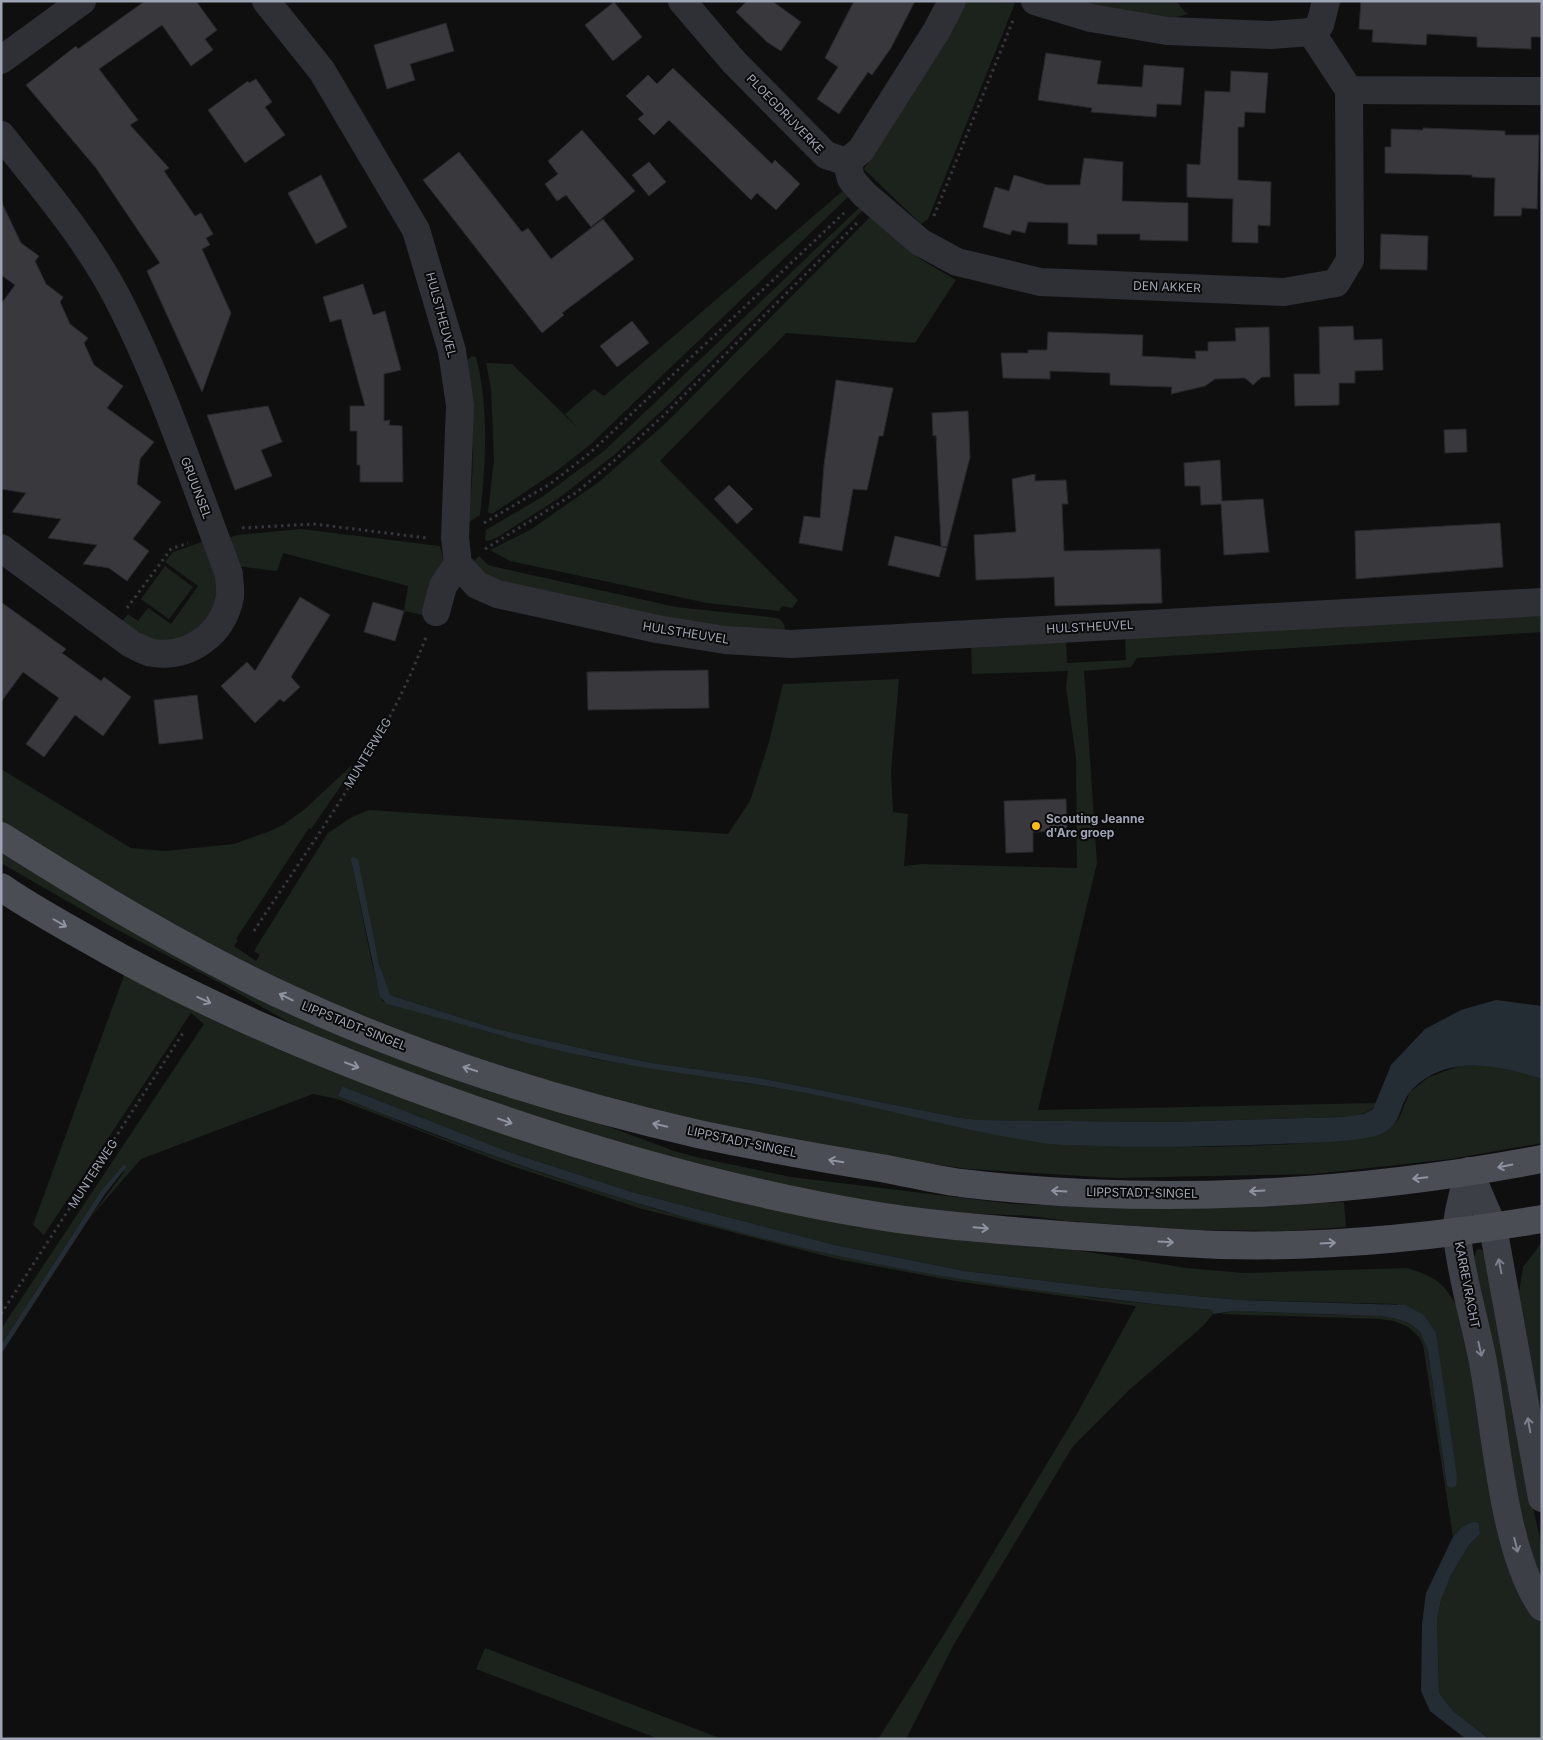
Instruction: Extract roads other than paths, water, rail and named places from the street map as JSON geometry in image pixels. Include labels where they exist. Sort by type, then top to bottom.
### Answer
[{"type":"main road","name":"LIPPSTADT-SINGEL","points":[[1,836],[100,898],[158,931],[289,999],[388,1041],[607,1112],[768,1150],[958,1182],[1099,1193],[1178,1194],[1305,1189],[1468,1171],[1542,1159]]},
{"type":"main road","points":[[1,887],[125,961],[297,1043],[456,1104],[534,1131],[618,1156],[762,1192],[866,1214],[932,1224],[1127,1240],[1264,1245],[1386,1240],[1542,1219]]},
{"type":"street","points":[[1,60],[82,1]]},
{"type":"street","name":"HULSTHEUVEL","points":[[266,1],[322,71],[416,230],[452,351],[460,405],[457,551],[476,585],[497,594],[657,629],[725,640],[791,644],[1542,602]]},
{"type":"street","name":"PLOEGDRIJVERKE","points":[[682,1],[734,62],[826,155],[847,162]]},
{"type":"street","points":[[847,162],[861,150],[952,1]]},
{"type":"street","points":[[1026,6],[1167,31],[1271,35],[1311,32],[1320,26],[1326,1]]},
{"type":"street","points":[[1311,32],[1349,90],[1542,91]]},
{"type":"street","name":"DEN AKKER","points":[[847,162],[851,179],[870,199],[920,242],[958,262],[1040,282],[1284,292],[1336,283],[1350,260],[1349,90]]},
{"type":"street","name":"GRUUNSEL","points":[[1,136],[82,238],[118,299],[148,365],[229,574],[230,596],[224,617],[212,635],[194,647],[173,654],[151,653],[131,644],[1,548]]},
{"type":"street","points":[[436,612],[443,586],[457,551]]},
{"type":"street","points":[[1468,1171],[1493,1227],[1542,1498]]},
{"type":"street","name":"KARREVRACHT","points":[[1468,1171],[1456,1232],[1482,1356],[1505,1497],[1517,1550],[1524,1573],[1542,1607]]},
{"type":"place","name":"Scouting Jeanne d'Arc groep","points":[[1036,826]]}]
